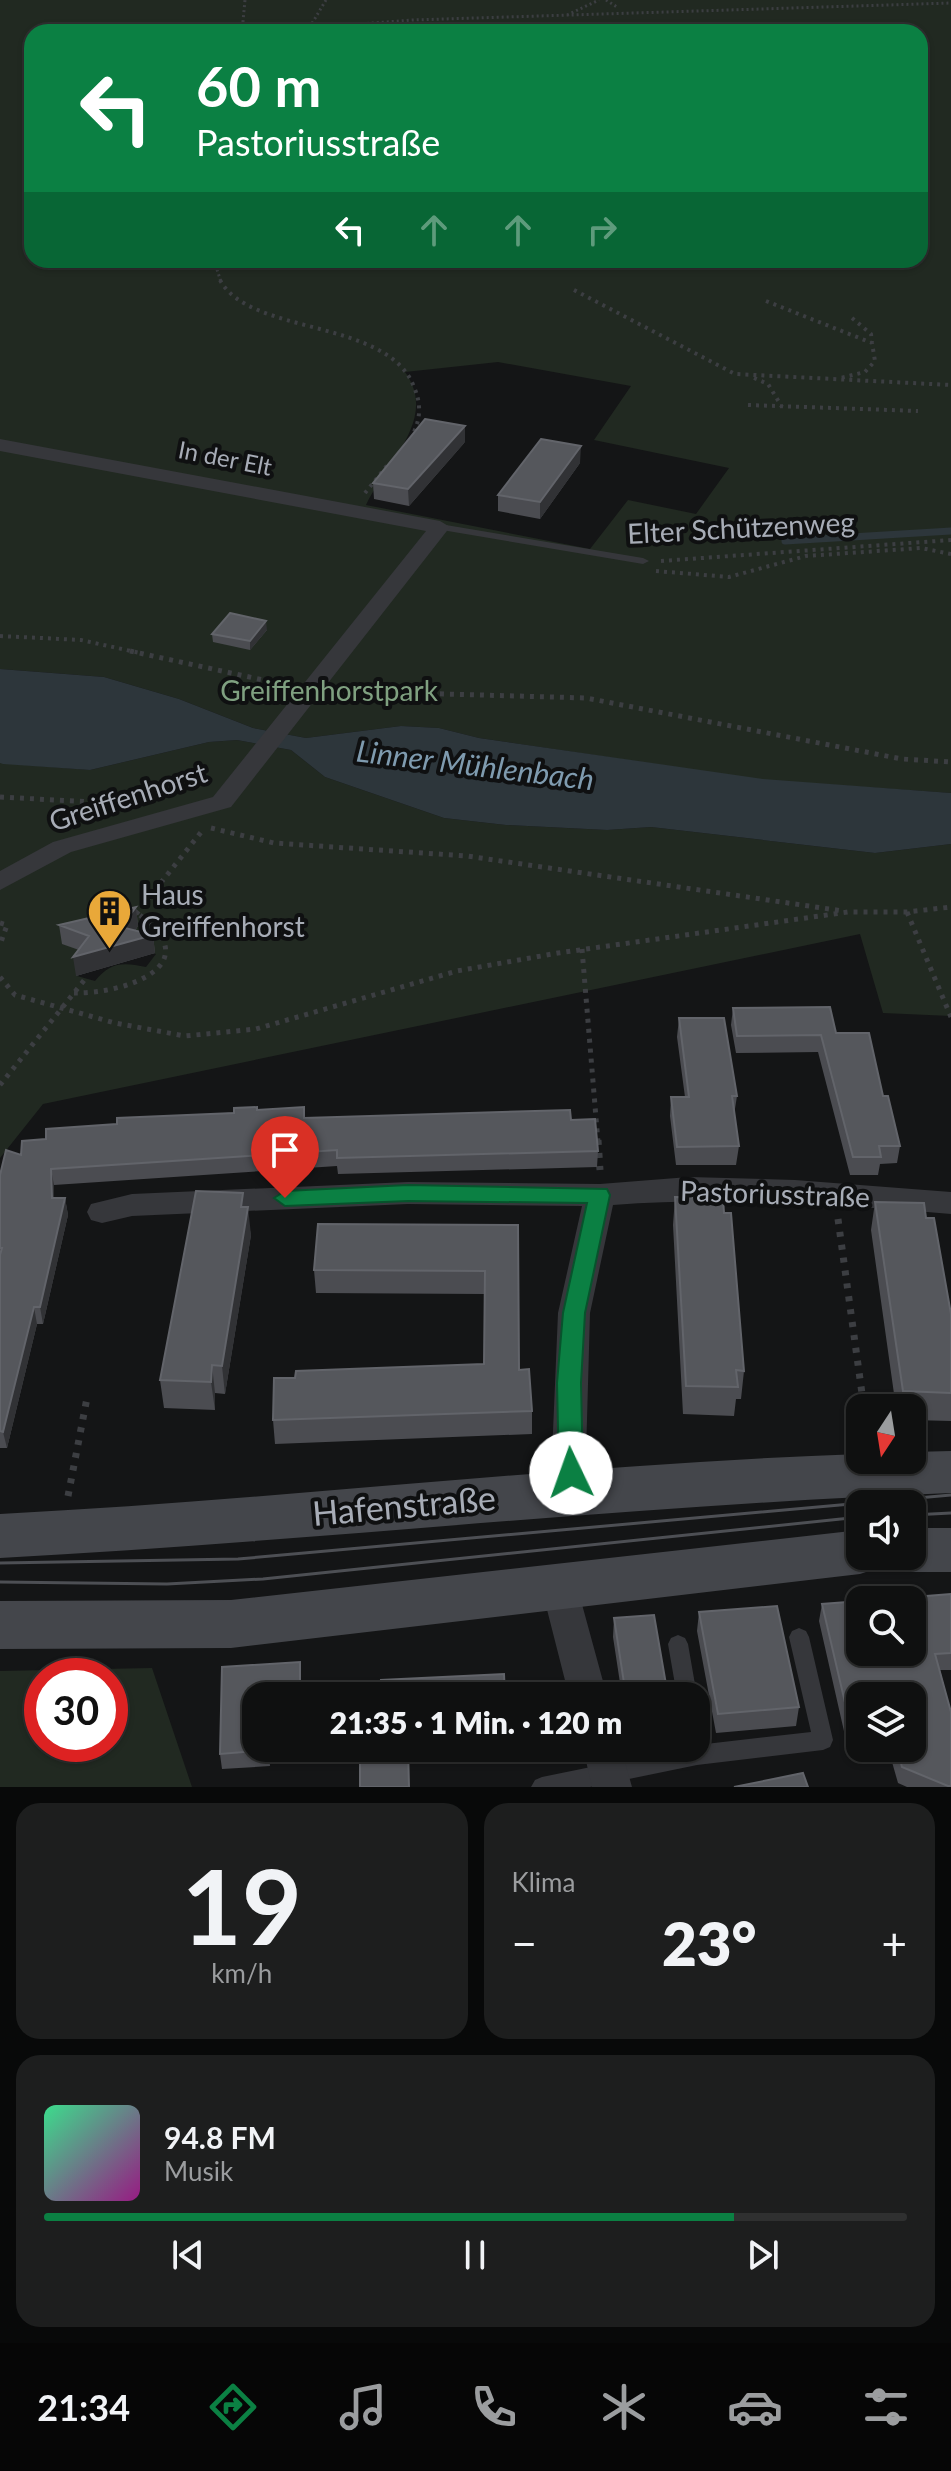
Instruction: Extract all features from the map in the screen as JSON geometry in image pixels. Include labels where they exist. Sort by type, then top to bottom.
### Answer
[{"type":"main road","name":"Hafenstraße","points":[[0,1536],[128,1531],[574,1491],[951,1472]]},
{"type":"main road","points":[[0,1519],[128,1531]]},
{"type":"main road","points":[[926,1550],[951,1550]]},
{"type":"main road","points":[[0,1625],[231,1624],[846,1554]]},
{"type":"street","name":"In der Elt","points":[[0,445],[440,527]]},
{"type":"street","name":"Greiffenhorst","points":[[0,882],[62,847],[222,802],[440,527]]},
{"type":"street","name":"Pastoriusstraße","points":[[102,1212],[132,1205],[408,1193],[600,1195],[689,1188],[951,1203]]},
{"type":"street","points":[[574,1491],[569,1426],[574,1313],[600,1195]]},
{"type":"street","points":[[559,1586],[584,1682]]},
{"type":"lane","name":"Elter Schützenweg","points":[[440,527],[645,566]]},
{"type":"lane","points":[[710,1751],[823,1740],[799,1637]]},
{"type":"lane","points":[[678,1644],[685,1682]]},
{"type":"lane","points":[[542,1787],[644,1762]]},
{"type":"path","points":[[243,24],[245,0]]},
{"type":"path","points":[[310,24],[326,0]]},
{"type":"path","points":[[559,17],[599,0]]},
{"type":"path","points":[[606,0],[617,7]]},
{"type":"path","points":[[399,24],[951,3]]},
{"type":"path","points":[[215,268],[217,278],[226,290],[243,301],[352,340],[387,355],[403,367],[419,384],[420,420],[405,444]]},
{"type":"path","points":[[574,290],[711,364],[768,384],[782,407]]},
{"type":"path","points":[[766,301],[804,313],[814,322],[856,334],[872,343]]},
{"type":"path","points":[[833,380],[871,368],[875,361],[871,334],[852,318]]},
{"type":"path","points":[[750,377],[951,385]]},
{"type":"path","points":[[748,405],[918,411]]},
{"type":"path","points":[[351,509],[396,454]]},
{"type":"path","name":"Elter Schützenweg","points":[[645,566],[951,540]]},
{"type":"path","points":[[645,566],[729,577],[806,556],[921,548],[951,554]]},
{"type":"path","points":[[0,636],[81,640],[308,690],[586,698],[902,759],[951,762]]},
{"type":"path","points":[[0,797],[129,804],[173,815]]},
{"type":"path","points":[[131,921],[205,827],[274,843],[467,856],[848,912]]},
{"type":"path","points":[[0,977],[15,995],[185,1036],[256,1029],[457,971],[582,949],[848,912],[907,912],[951,907]]},
{"type":"path","points":[[907,912],[951,1017]]},
{"type":"path","points":[[74,993],[107,994],[136,986],[154,972],[164,955],[166,936],[157,923],[137,913]]},
{"type":"path","points":[[0,923],[7,925],[0,945]]},
{"type":"path","points":[[582,949],[600,1195]]},
{"type":"path","points":[[0,1085],[86,978]]},
{"type":"path","points":[[835,1194],[862,1394]]},
{"type":"path","points":[[75,1461],[87,1398]]},
{"type":"green space","points":[[0,0],[951,0],[951,793],[763,780],[479,738],[439,728],[401,726],[306,738],[253,728],[179,699],[104,677],[0,669]],"holes":[[[498,362],[631,386],[594,440],[729,468],[696,514],[628,500],[590,549],[366,505],[413,423],[416,407],[414,389],[405,372]]]},
{"type":"green space","name":"Greiffenhorstpark","points":[[237,740],[291,750],[325,777],[444,818],[506,825],[607,830],[651,827],[875,853],[951,844],[951,1016],[883,1013],[860,934],[43,1104],[0,1158],[0,763],[90,770],[209,742]],"holes":[[[121,919],[140,923],[131,937],[137,949],[156,954],[146,967],[118,965],[106,970],[95,981],[77,976],[86,962],[81,951]]]},
{"type":"green space","points":[[128,1668],[152,1668],[192,1787],[0,1787],[0,1671],[24,1671],[24,1762],[128,1762]]},
{"type":"water","name":"Linner Mühlenbach","points":[[0,669],[104,677],[179,699],[253,728],[306,738],[401,726],[439,728],[479,738],[763,779],[951,793],[951,844],[875,853],[651,827],[607,830],[506,825],[444,818],[325,777],[291,750],[237,740],[209,742],[90,770],[3,764],[0,763]]},
{"type":"building","points":[[425,419],[465,426],[408,489],[373,483]]},
{"type":"building","points":[[541,439],[581,446],[540,502],[498,495]]},
{"type":"building","points":[[230,613],[266,621],[250,641],[212,634]]},
{"type":"building","points":[[136,907],[121,927],[153,935],[73,957],[89,936],[59,925]]},
{"type":"building","points":[[830,1007],[836,1033],[869,1033],[883,1096],[888,1096],[900,1146],[879,1146],[881,1157],[853,1157],[821,1035],[737,1036],[733,1008]]},
{"type":"building","points":[[679,1018],[724,1018],[737,1096],[732,1096],[739,1146],[677,1147],[671,1097],[689,1097]]},
{"type":"building","points":[[257,1107],[257,1110],[304,1107],[304,1118],[570,1110],[571,1120],[595,1119],[598,1151],[337,1158],[337,1150],[51,1169],[52,1198],[65,1198],[40,1307],[34,1307],[3,1432],[0,1431],[0,1175],[6,1150],[21,1155],[22,1141],[46,1139],[46,1129],[117,1124],[117,1118],[234,1113],[234,1108]]},
{"type":"building","points":[[196,1191],[243,1193],[241,1207],[248,1207],[222,1366],[212,1365],[211,1382],[160,1380]]},
{"type":"building","points":[[675,1197],[723,1198],[724,1213],[731,1213],[744,1371],[736,1370],[738,1387],[686,1386]]},
{"type":"building","points":[[875,1202],[924,1203],[926,1218],[934,1218],[951,1314],[951,1393],[903,1391]]},
{"type":"building","points":[[318,1224],[518,1225],[519,1370],[529,1369],[532,1411],[273,1420],[274,1378],[295,1378],[296,1371],[484,1364],[485,1271],[314,1270]]},
{"type":"building","points":[[951,1594],[951,1653],[935,1654],[951,1712],[951,1786],[902,1767],[901,1762],[926,1762],[926,1682],[846,1682],[846,1707],[822,1604],[846,1602],[846,1666],[926,1666],[926,1596]]},
{"type":"building","points":[[777,1606],[799,1707],[718,1714],[699,1612]]},
{"type":"building","points":[[654,1615],[666,1682],[624,1682],[614,1618]]},
{"type":"building","points":[[300,1662],[300,1682],[242,1682],[242,1752],[220,1754],[222,1667]]},
{"type":"building","points":[[504,1674],[504,1682],[381,1682]]},
{"type":"building","points":[[360,1762],[408,1762],[409,1787],[360,1787]]},
{"type":"building","points":[[803,1773],[808,1787],[734,1787]]},
{"type":"waterway","points":[[785,541],[951,531]]},
{"type":"tram line","points":[[0,1563],[238,1559],[951,1495]]},
{"type":"tram line","points":[[926,1514],[951,1513]]},
{"type":"tram line","points":[[0,1582],[167,1584],[263,1579],[846,1518]]},
{"type":"place","name":"Haus Greiffenhorst","points":[[110,950]]},
{"type":"route","points":[[285,1198],[408,1193],[600,1195],[574,1313],[569,1383],[571,1473]]}]
